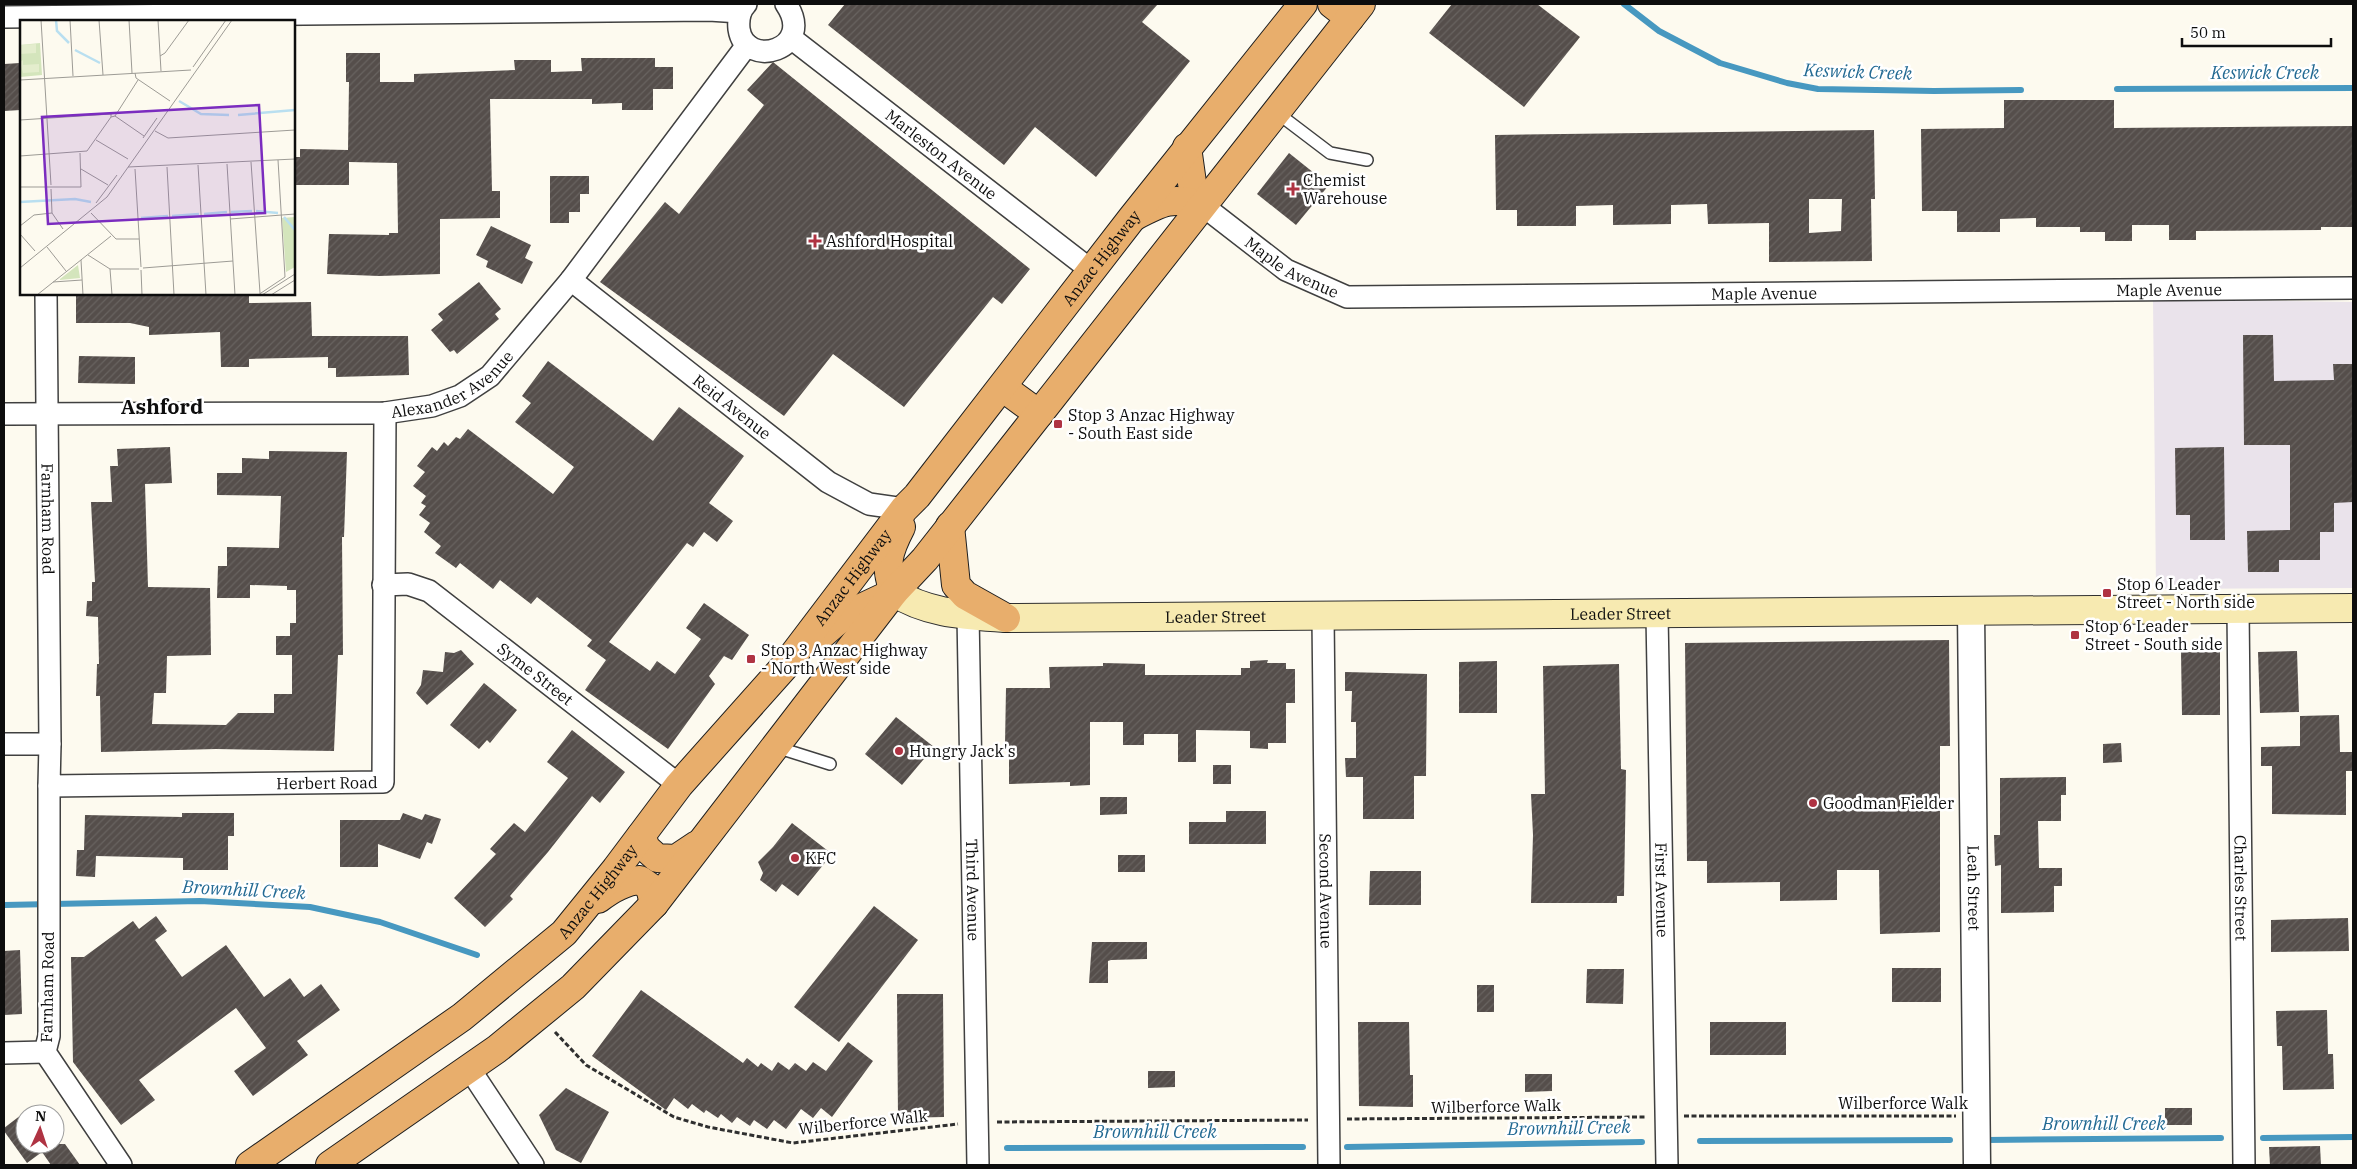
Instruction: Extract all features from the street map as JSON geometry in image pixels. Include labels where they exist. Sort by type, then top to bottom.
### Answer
[{"type":"highway","name":"Anzac Highway","points":[[250,1165],[462,1017],[564,933],[679,785],[784,666],[1132,218],[1303,4]]},
{"type":"highway","points":[[330,1165],[469,1068],[539,1015],[573,987],[654,904],[894,592],[925,559],[1276,112],[1347,9]]},
{"type":"highway","points":[[1187,148],[1194,190],[1202,205]]},
{"type":"highway","points":[[1132,218],[1156,204],[1172,201],[1181,200],[1202,205]]},
{"type":"highway","points":[[1002,387],[1039,414]]},
{"type":"highway","points":[[894,592],[888,576],[889,550],[911,503]]},
{"type":"highway","points":[[950,526],[956,586],[965,595],[1006,618]]},
{"type":"highway","points":[[784,666],[842,617],[894,592]]},
{"type":"highway","points":[[640,836],[652,854],[657,858],[665,860],[676,859],[700,843]]},
{"type":"highway","points":[[583,910],[607,892],[631,880],[640,880],[650,887],[654,904]]},
{"type":"main road","name":"Leader Street","points":[[894,592],[912,604],[968,615],[1006,618],[1658,615],[2353,608]]},
{"type":"street","points":[[4,17],[44,14],[700,10],[743,8],[738,21],[740,36],[748,45],[759,51],[776,50],[791,38],[794,29],[793,15],[786,4]]},
{"type":"street","name":"Marleston Avenue","points":[[791,38],[1092,271]]},
{"type":"street","name":"Alexander Avenue","points":[[4,414],[385,413],[432,406],[460,396],[490,376],[571,280],[748,45]]},
{"type":"street","name":"Maple Avenue","points":[[1202,205],[1286,270],[1348,297],[2353,288]]},
{"type":"street","name":"Reid Avenue","points":[[571,280],[828,482],[869,504],[911,503]]},
{"type":"street","name":"Farnham Road","points":[[46,295],[50,744]]},
{"type":"street","name":"Herbert Road","points":[[49,786],[383,782],[385,413]]},
{"type":"street","name":"Syme Street","points":[[383,585],[408,584],[429,591],[679,785]]},
{"type":"street","name":"Charles Street","points":[[2238,609],[2244,1165]]},
{"type":"street","name":"Leah Street","points":[[1971,612],[1977,1165]]},
{"type":"street","name":"Third Avenue","points":[[968,615],[978,1165]]},
{"type":"street","name":"First Avenue","points":[[1658,615],[1667,1165]]},
{"type":"street","name":"Second Avenue","points":[[1323,616],[1329,1165]]},
{"type":"street","points":[[4,744],[50,744],[49,786]]},
{"type":"street","name":"Farnham Road","points":[[49,786],[49,1036],[45,1052],[121,1165]]},
{"type":"street","points":[[4,1053],[45,1052]]},
{"type":"street","points":[[469,1068],[532,1165]]},
{"type":"lane","points":[[1276,112],[1330,153],[1367,160]]},
{"type":"lane","points":[[774,747],[830,764]]},
{"type":"path","name":"Wilberforce Walk","points":[[539,1015],[586,1064],[674,1117],[708,1127],[793,1143],[959,1124]]},
{"type":"path","name":"Wilberforce Walk","points":[[1680,1116],[1977,1116]]},
{"type":"path","name":"Wilberforce Walk","points":[[1337,1120],[1655,1117]]},
{"type":"path","points":[[990,1122],[1310,1120]]},
{"type":"shaded area","points":[[2153,299],[2353,302],[2353,588],[2156,589]]},
{"type":"building","points":[[845,4],[1158,4],[1142,22],[1190,61],[1096,177],[1035,127],[1004,165],[828,25]]},
{"type":"building","points":[[1452,4],[1537,4],[1580,37],[1524,107],[1429,33]]},
{"type":"building","points":[[346,53],[380,53],[380,82],[414,82],[414,74],[515,70],[514,60],[551,60],[551,72],[582,71],[581,58],[655,58],[655,67],[673,67],[673,89],[653,89],[653,110],[622,110],[622,103],[592,104],[592,99],[490,99],[492,191],[500,191],[500,218],[440,219],[440,274],[379,276],[327,274],[329,234],[389,235],[389,233],[398,233],[397,163],[349,162],[349,185],[295,185],[295,157],[300,157],[300,149],[348,150],[349,82],[346,82]]},
{"type":"building","name":"Ashford Hospital","points":[[773,62],[1030,269],[1002,304],[993,297],[904,407],[833,354],[784,416],[600,282],[665,202],[679,214],[764,105],[747,90]]},
{"type":"building","points":[[20,63],[20,110],[4,111],[4,64]]},
{"type":"building","points":[[2004,100],[2114,100],[2114,128],[2353,126],[2353,227],[2321,227],[2321,230],[2196,231],[2196,240],[2169,240],[2169,225],[2132,225],[2132,241],[2105,241],[2105,232],[2080,232],[2080,227],[2036,227],[2036,218],[2000,219],[2000,232],[1957,232],[1957,211],[1922,211],[1921,129],[2004,128]]},
{"type":"building","points":[[1874,130],[1875,199],[1871,199],[1872,261],[1769,262],[1769,223],[1708,224],[1707,204],[1671,205],[1671,224],[1613,225],[1613,205],[1576,206],[1576,226],[1517,226],[1517,210],[1496,210],[1495,135]],"holes":[[[1809,199],[1842,199],[1841,231],[1809,233]]]},
{"type":"building","name":"Chemist Warehouse","points":[[1289,153],[1329,185],[1296,225],[1257,194]]},
{"type":"building","points":[[550,176],[589,176],[589,194],[580,194],[580,212],[569,212],[569,223],[550,223]]},
{"type":"building","points":[[491,226],[531,245],[525,258],[533,262],[522,284],[486,267],[488,261],[476,255]]},
{"type":"building","points":[[479,282],[501,309],[495,314],[499,319],[457,354],[454,350],[450,352],[431,330],[443,320],[438,314]]},
{"type":"building","points":[[76,295],[249,295],[249,303],[311,302],[312,336],[408,336],[409,375],[336,377],[336,368],[328,368],[328,357],[249,359],[249,367],[221,367],[220,332],[149,335],[149,327],[130,323],[76,323]]},
{"type":"building","points":[[2243,335],[2273,335],[2274,381],[2334,380],[2333,364],[2353,364],[2353,502],[2334,503],[2334,532],[2320,532],[2320,560],[2279,560],[2279,572],[2248,572],[2247,531],[2290,530],[2290,445],[2244,445]]},
{"type":"building","points":[[79,356],[135,357],[135,384],[78,383]]},
{"type":"building","points":[[548,361],[653,441],[679,407],[744,456],[709,503],[733,521],[717,542],[704,532],[693,547],[687,543],[609,642],[650,671],[657,661],[675,674],[701,639],[686,628],[704,603],[749,635],[732,660],[724,656],[709,676],[715,684],[668,749],[585,690],[606,660],[587,646],[592,640],[537,597],[531,604],[500,580],[493,589],[460,563],[456,568],[435,553],[441,546],[424,532],[430,523],[419,515],[426,506],[421,503],[426,496],[413,486],[425,472],[417,466],[432,447],[437,451],[444,442],[448,446],[456,437],[460,439],[468,429],[553,494],[574,467],[515,422],[531,403],[522,396]]},
{"type":"building","points":[[170,447],[172,483],[145,484],[148,587],[210,588],[211,655],[167,656],[166,693],[154,693],[152,724],[226,725],[238,713],[274,713],[274,694],[292,694],[292,655],[276,655],[276,636],[290,636],[290,623],[296,623],[296,590],[287,590],[287,586],[250,585],[250,598],[217,598],[218,566],[227,566],[227,547],[279,548],[281,496],[217,495],[217,473],[242,473],[242,458],[269,459],[269,451],[347,452],[344,537],[342,537],[343,655],[338,655],[334,751],[216,749],[101,752],[100,696],[96,696],[97,664],[99,664],[98,617],[86,616],[87,601],[92,601],[92,582],[95,582],[91,502],[112,502],[110,466],[118,466],[117,449]]},
{"type":"building","points":[[2224,447],[2225,540],[2190,540],[2190,515],[2176,515],[2175,448]]},
{"type":"building","name":"Goodman Fielder","points":[[1949,640],[1950,746],[1940,746],[1940,932],[1880,934],[1879,870],[1837,870],[1837,900],[1780,901],[1780,882],[1707,883],[1707,861],[1687,861],[1685,643]]},
{"type":"building","points":[[461,650],[474,664],[427,705],[416,693],[421,685],[423,670],[443,672],[445,652],[454,653]]},
{"type":"building","points":[[2297,651],[2299,712],[2260,713],[2258,652]]},
{"type":"building","points":[[2181,652],[2220,652],[2220,715],[2182,715]]},
{"type":"building","points":[[1268,660],[1267,663],[1286,663],[1286,669],[1295,669],[1295,703],[1286,703],[1286,743],[1268,743],[1268,749],[1250,748],[1250,731],[1196,730],[1196,762],[1178,762],[1178,734],[1144,734],[1144,745],[1123,745],[1123,722],[1090,722],[1090,785],[1070,786],[1070,782],[1009,784],[1009,744],[1005,744],[1006,688],[1050,688],[1049,667],[1103,666],[1103,663],[1145,664],[1145,675],[1241,675],[1241,668],[1250,668],[1250,661]]},
{"type":"building","points":[[1497,661],[1497,713],[1459,713],[1459,662]]},
{"type":"building","points":[[1619,664],[1621,769],[1626,770],[1624,896],[1617,896],[1617,903],[1531,903],[1533,835],[1531,794],[1545,794],[1543,666]]},
{"type":"building","points":[[1345,672],[1427,674],[1426,776],[1414,776],[1414,819],[1363,819],[1363,777],[1346,777],[1345,758],[1356,758],[1356,722],[1351,722],[1352,691],[1345,691]]},
{"type":"building","points":[[484,683],[517,710],[490,743],[487,740],[479,749],[450,725]]},
{"type":"building","points":[[2339,715],[2340,752],[2353,752],[2353,771],[2346,771],[2346,815],[2272,814],[2272,766],[2261,766],[2261,747],[2300,746],[2300,716]]},
{"type":"building","name":"Hungry Jack's","points":[[896,717],[934,747],[902,785],[865,754]]},
{"type":"building","points":[[572,730],[625,772],[600,803],[592,796],[510,896],[513,899],[485,927],[454,898],[496,854],[490,849],[514,823],[525,832],[568,778],[547,762]]},
{"type":"building","points":[[2121,743],[2122,762],[2103,763],[2103,744]]},
{"type":"building","points":[[1213,765],[1231,765],[1231,784],[1213,784]]},
{"type":"building","points":[[2066,777],[2066,795],[2061,795],[2061,821],[2038,821],[2039,868],[2062,868],[2062,886],[2054,886],[2054,912],[2001,913],[2001,865],[1995,866],[1994,835],[2000,835],[2000,778]]},
{"type":"building","points":[[1100,797],[1127,797],[1127,814],[1100,815]]},
{"type":"building","points":[[1226,811],[1266,811],[1266,844],[1189,844],[1189,822],[1226,822]]},
{"type":"building","points":[[182,813],[234,813],[234,836],[228,836],[228,870],[183,870],[183,858],[96,856],[95,877],[76,876],[77,850],[84,850],[85,815],[182,817]]},
{"type":"building","points":[[403,813],[422,820],[425,814],[441,819],[432,844],[427,842],[420,859],[378,844],[378,867],[340,867],[340,820],[400,820]]},
{"type":"building","name":"KFC","points":[[792,823],[832,854],[798,896],[782,884],[776,892],[760,880],[763,873],[758,862]]},
{"type":"building","points":[[1118,855],[1145,855],[1145,872],[1118,872]]},
{"type":"building","points":[[1370,871],[1421,871],[1421,905],[1369,905]]},
{"type":"building","points":[[874,906],[918,940],[839,1042],[794,1007]]},
{"type":"building","points":[[156,916],[167,931],[155,940],[182,977],[226,945],[264,997],[290,978],[304,997],[321,984],[340,1010],[297,1041],[308,1055],[253,1096],[234,1071],[266,1048],[236,1008],[139,1080],[155,1100],[121,1125],[73,1062],[71,957],[84,957],[133,921],[139,929]]},
{"type":"building","points":[[2348,918],[2349,951],[2271,952],[2271,920]]},
{"type":"building","points":[[1092,942],[1147,942],[1147,959],[1108,961],[1108,983],[1089,983]]},
{"type":"building","points":[[20,950],[22,1014],[4,1015],[4,951]]},
{"type":"building","points":[[1892,968],[1941,968],[1941,1002],[1892,1002]]},
{"type":"building","points":[[1587,969],[1624,969],[1623,1004],[1586,1003]]},
{"type":"building","points":[[1477,985],[1494,985],[1494,1012],[1477,1012]]},
{"type":"building","points":[[641,990],[743,1063],[747,1058],[758,1067],[761,1063],[772,1071],[778,1062],[789,1070],[795,1063],[806,1071],[813,1062],[826,1071],[848,1042],[873,1061],[832,1117],[821,1108],[813,1118],[801,1109],[786,1129],[774,1120],[767,1129],[754,1120],[750,1126],[737,1117],[732,1123],[721,1114],[718,1118],[706,1110],[704,1113],[692,1104],[688,1109],[674,1098],[666,1110],[592,1056]]},
{"type":"building","points":[[897,994],[943,994],[944,1117],[898,1118]]},
{"type":"building","points":[[2327,1010],[2328,1054],[2333,1054],[2334,1089],[2283,1090],[2282,1046],[2277,1046],[2276,1011]]},
{"type":"building","points":[[1358,1022],[1409,1022],[1410,1075],[1413,1075],[1413,1107],[1359,1106]]},
{"type":"building","points":[[1710,1022],[1786,1022],[1786,1055],[1710,1055]]},
{"type":"building","points":[[1148,1071],[1175,1071],[1175,1087],[1148,1088]]},
{"type":"building","points":[[1525,1074],[1552,1074],[1552,1091],[1525,1092]]},
{"type":"building","points":[[566,1088],[609,1112],[581,1163],[556,1150],[539,1115]]},
{"type":"building","points":[[2165,1108],[2192,1108],[2192,1125],[2165,1125]]},
{"type":"building","points":[[15,1120],[15,1146],[4,1131],[4,1128]]},
{"type":"building","points":[[65,1144],[80,1165],[51,1165],[43,1154],[65,1154]]},
{"type":"building","points":[[2320,1146],[2321,1165],[2270,1165],[2269,1147]]},
{"type":"building","points":[[21,1154],[39,1154],[27,1163]]},
{"type":"waterway","name":"Keswick Creek","points":[[1624,4],[1659,31],[1720,63],[1787,83],[1818,89],[2021,90]]},
{"type":"waterway","name":"Keswick Creek","points":[[2117,89],[2353,88]]},
{"type":"waterway","name":"Brownhill Creek","points":[[4,905],[200,901],[310,907],[380,922],[477,955]]},
{"type":"waterway","name":"Brownhill Creek","points":[[2263,1138],[2353,1137]]},
{"type":"waterway","name":"Brownhill Creek","points":[[1986,1140],[2221,1138]]},
{"type":"waterway","name":"Brownhill Creek","points":[[1700,1141],[1950,1140]]},
{"type":"waterway","name":"Brownhill Creek","points":[[1347,1147],[1642,1142]]},
{"type":"waterway","name":"Brownhill Creek","points":[[1007,1148],[1303,1147]]},
{"type":"place","name":"Chemist Warehouse","points":[[1293,189]]},
{"type":"place","name":"Ashford Hospital","points":[[815,241]]},
{"type":"place","name":"Stop 3 Anzac Highway - South East side","points":[[1058,424]]},
{"type":"place","name":"Stop 6 Leader Street - North side","points":[[2107,593]]},
{"type":"place","name":"Stop 6 Leader Street - South side","points":[[2075,635]]},
{"type":"place","name":"Stop 3 Anzac Highway - North West side","points":[[751,659]]},
{"type":"place","name":"Hungry Jack's","points":[[899,751]]},
{"type":"place","name":"Goodman Fielder","points":[[1813,803]]},
{"type":"place","name":"KFC","points":[[795,858]]},
{"type":"district","name":"Ashford","points":[[162,407]]}]
